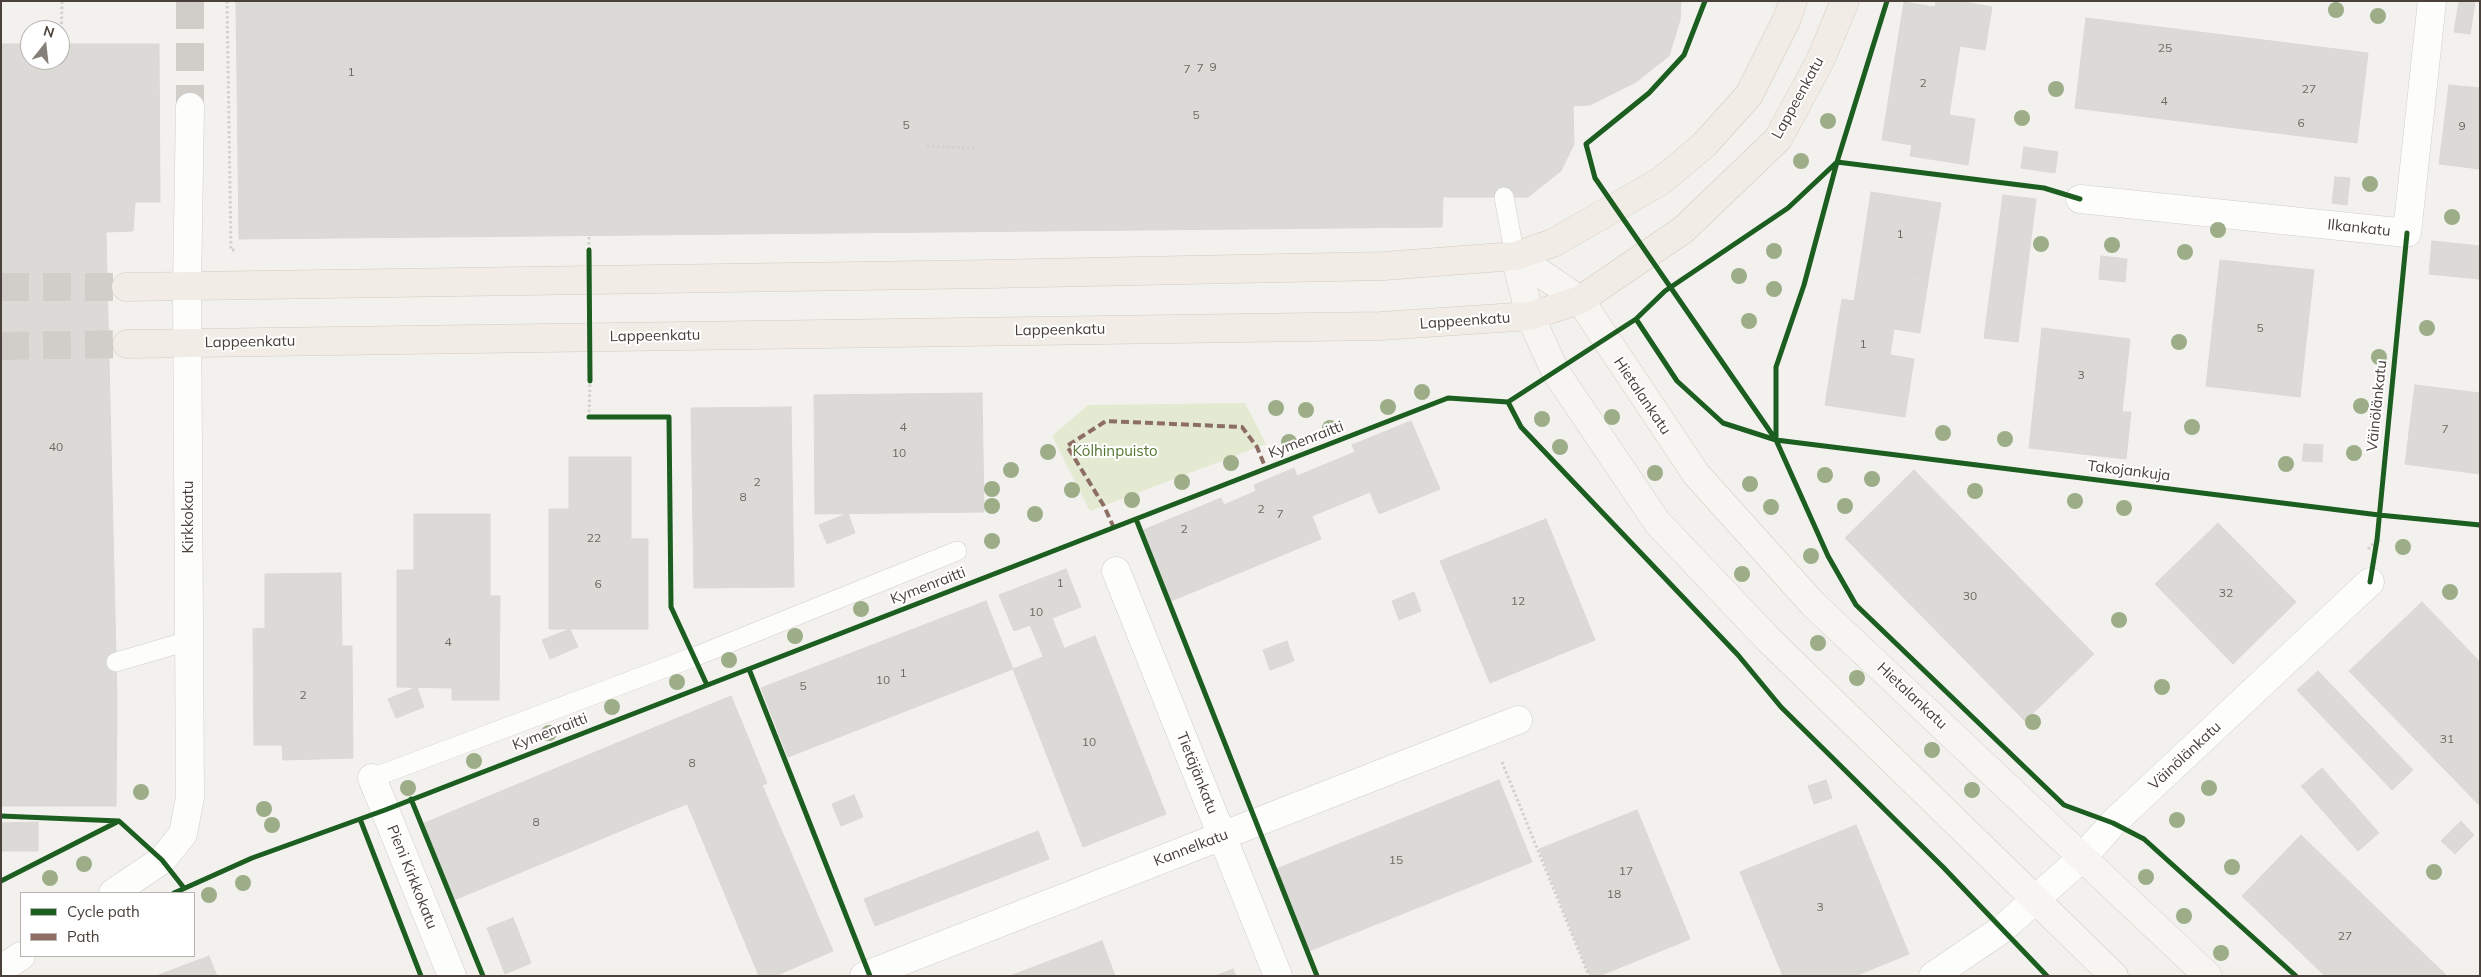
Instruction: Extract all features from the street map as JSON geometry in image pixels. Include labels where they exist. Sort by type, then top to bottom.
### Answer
[{"type":"main road","points":[[126,287],[1384,266],[1515,256],[1553,242],[1661,181],[1704,144],[1750,96],[1787,19],[1793,1]]},
{"type":"main road","name":"Lappeenkatu","points":[[127,344],[1381,326],[1530,316],[1580,300],[1683,230],[1778,139],[1820,61],[1845,1]]},
{"type":"main road","points":[[1515,256],[1530,316],[1555,372],[1657,522],[1768,639],[2114,976]]},
{"type":"main road","name":"Hietalankatu","points":[[1515,256],[1580,300],[1696,474],[1813,604],[2208,976]]},
{"type":"street","name":"Ilkankatu","points":[[2080,199],[2407,233],[2432,1]]},
{"type":"street","name":"Kirkkokatu","points":[[114,892],[162,860],[183,834],[190,797],[187,286],[190,107]]},
{"type":"street","name":"Tietäjänkatu","points":[[1116,571],[1278,976]]},
{"type":"street","name":"Väinölänkatu","points":[[1934,976],[2001,930],[2083,857],[2113,823],[2370,582]]},
{"type":"street","name":"Kannelkatu","points":[[864,976],[1518,720]]},
{"type":"street","name":"Pieni Kirkkokatu","points":[[372,778],[452,976]]},
{"type":"street","points":[[1,969],[20,957]]},
{"type":"lane","points":[[1504,197],[1515,256]]},
{"type":"lane","name":"Kymenraitti","points":[[372,778],[694,657],[957,550]]},
{"type":"lane","points":[[116,662],[188,641]]},
{"type":"path","points":[[62,1],[62,20]]},
{"type":"path","points":[[226,1],[232,250],[241,250]]},
{"type":"path","points":[[926,146],[974,148]]},
{"type":"path","points":[[589,237],[589,259]]},
{"type":"path","points":[[590,372],[589,417],[598,417]]},
{"type":"path","points":[[2370,582],[2378,532]]},
{"type":"path","points":[[1502,761],[1589,976]]},
{"type":"green space","name":"Kölhinpuisto","points":[[1245,403],[1266,444],[1090,511],[1052,436],[1088,405]]},
{"type":"building","points":[[236,1],[1681,1],[1680,20],[1669,56],[1636,82],[1590,105],[1573,106],[1574,144],[1561,171],[1528,197],[1443,197],[1442,227],[239,239]]},
{"type":"building","points":[[1936,1],[1959,1],[1992,7],[1985,50],[1960,46],[1949,115],[1975,119],[1968,165],[1910,156],[1912,145],[1882,140],[1904,2],[1935,7]]},
{"type":"building","points":[[2459,1],[2475,3],[2470,34],[2454,32]]},
{"type":"building","points":[[2086,18],[2368,53],[2357,143],[2075,108]]},
{"type":"building","points":[[1,44],[20,44],[20,70],[70,70],[70,44],[159,44],[160,202],[135,202],[133,231],[106,232],[117,701],[1,701]]},
{"type":"building","points":[[2449,85],[2480,88],[2480,169],[2439,164]]},
{"type":"building","points":[[2024,147],[2058,152],[2055,173],[2021,168]]},
{"type":"building","points":[[2335,177],[2350,178],[2347,205],[2332,203]]},
{"type":"building","points":[[1871,192],[1941,203],[1929,275],[1860,264]]},
{"type":"building","points":[[2003,195],[2036,199],[2018,342],[1984,338]]},
{"type":"building","points":[[2432,241],[2480,246],[2480,279],[2429,274]]},
{"type":"building","points":[[2101,256],[2127,259],[2125,282],[2099,279]]},
{"type":"building","points":[[2220,260],[2314,270],[2300,397],[2206,386]]},
{"type":"building","points":[[1860,264],[1929,275],[1920,333],[1894,329],[1890,355],[1914,359],[1905,417],[1825,405],[1842,299],[1854,301]]},
{"type":"building","points":[[2042,328],[2130,339],[2122,412],[2131,412],[2126,459],[2029,448]]},
{"type":"building","points":[[2415,385],[2480,393],[2480,474],[2405,464]]},
{"type":"building","points":[[982,393],[984,512],[815,514],[814,395]]},
{"type":"building","points":[[791,407],[794,587],[694,588],[691,408]]},
{"type":"building","points":[[1411,421],[1440,489],[1379,514],[1370,492],[1312,516],[1321,539],[1171,601],[1141,531],[1221,498],[1224,505],[1256,491],[1254,485],[1294,468],[1297,476],[1355,452],[1352,445]]},
{"type":"building","points":[[2304,444],[2323,445],[2322,462],[2302,461]]},
{"type":"building","points":[[569,457],[631,457],[631,539],[648,539],[648,629],[549,629],[549,509],[569,509]]},
{"type":"building","points":[[1914,470],[2094,654],[2025,721],[1845,538]]},
{"type":"building","points":[[848,513],[855,533],[827,544],[819,525]]},
{"type":"building","points":[[414,514],[490,514],[490,596],[500,596],[499,700],[452,700],[452,688],[397,687],[397,570],[414,570]]},
{"type":"building","points":[[1546,519],[1595,640],[1490,683],[1440,561]]},
{"type":"building","points":[[2218,523],[2296,602],[2233,664],[2155,584]]},
{"type":"building","points":[[1066,569],[1081,607],[1052,618],[1064,648],[1043,656],[1030,625],[1014,631],[999,595]]},
{"type":"building","points":[[341,573],[342,646],[352,646],[353,758],[283,760],[282,745],[254,745],[253,629],[265,628],[265,574]]},
{"type":"building","points":[[1414,592],[1421,611],[1399,620],[1392,601]]},
{"type":"building","points":[[986,601],[1013,669],[788,757],[761,688]]},
{"type":"building","points":[[2422,602],[2480,662],[2480,806],[2349,671]]},
{"type":"building","points":[[570,629],[578,647],[550,659],[542,640]]},
{"type":"building","points":[[1095,636],[1166,814],[1083,847],[1013,669]]},
{"type":"building","points":[[1287,641],[1294,661],[1270,670],[1263,650]]},
{"type":"building","points":[[2318,671],[2413,770],[2392,790],[2297,690]]},
{"type":"building","points":[[417,687],[424,707],[396,718],[388,699]]},
{"type":"building","points":[[731,696],[767,783],[692,815],[687,804],[649,819],[617,743]]},
{"type":"building","points":[[1,701],[117,701],[116,806],[1,806]]},
{"type":"building","points":[[617,743],[649,819],[454,900],[422,824]]},
{"type":"building","points":[[2322,768],[2379,833],[2358,851],[2301,786]]},
{"type":"building","points":[[1499,780],[1532,862],[1309,951],[1276,869]]},
{"type":"building","points":[[1826,780],[1832,798],[1814,804],[1808,786]]},
{"type":"building","points":[[762,785],[833,951],[775,976],[759,976],[692,815]]},
{"type":"building","points":[[854,795],[863,817],[841,826],[832,804]]},
{"type":"building","points":[[1637,810],[1690,939],[1599,976],[1590,976],[1539,849]]},
{"type":"building","points":[[2461,821],[2474,835],[2455,854],[2441,841]]},
{"type":"building","points":[[38,822],[38,851],[1,851],[1,823]]},
{"type":"building","points":[[1856,825],[1909,954],[1855,976],[1783,976],[1740,872]]},
{"type":"building","points":[[1038,831],[1049,859],[875,926],[864,899]]},
{"type":"building","points":[[2301,835],[2447,976],[2325,976],[2242,896]]},
{"type":"building","points":[[513,918],[531,963],[505,974],[487,928]]},
{"type":"building","points":[[1102,941],[1115,976],[1010,976]]},
{"type":"building","points":[[209,956],[217,976],[156,976]]},
{"type":"building","points":[[1233,969],[1236,976],[1215,976]]},
{"type":"tunnel","points":[[190,1],[190,107]]},
{"type":"tunnel","points":[[1,287],[126,287]]},
{"type":"tunnel","points":[[1,346],[127,344]]},
{"type":"marked path","points":[[1114,528],[1104,506],[1067,446],[1106,421],[1242,427],[1257,447],[1266,469]]},
{"type":"cycle path","points":[[1636,319],[1677,381],[1723,423],[1776,440],[1595,178],[1586,144],[1649,93],[1684,55],[1705,1]]},
{"type":"cycle path","points":[[1508,402],[1636,319],[1665,291],[1788,208],[1837,162],[1887,1]]},
{"type":"cycle path","points":[[2080,199],[2044,188],[1837,162],[1804,285],[1776,367],[1776,440],[1828,556],[1856,605],[2064,805],[2113,823],[2144,839],[2296,976]]},
{"type":"cycle path","points":[[2370,582],[2377,540],[2407,233]]},
{"type":"cycle path","points":[[589,250],[590,381]]},
{"type":"cycle path","points":[[176,892],[252,858],[385,810],[1448,398],[1508,402]]},
{"type":"cycle path","points":[[1508,402],[1521,427],[1738,655],[1781,707],[1943,867],[2047,976]]},
{"type":"cycle path","points":[[589,417],[669,417],[671,607],[707,685]]},
{"type":"cycle path","name":"Takojankuja","points":[[1776,440],[2379,515],[2480,525]]},
{"type":"cycle path","points":[[1136,519],[1317,976]]},
{"type":"cycle path","points":[[749,669],[870,976]]},
{"type":"cycle path","points":[[411,799],[483,976]]},
{"type":"cycle path","points":[[1,816],[119,821],[162,860],[184,888]]},
{"type":"cycle path","points":[[360,819],[421,976]]},
{"type":"cycle path","points":[[1,881],[117,822]]}]
